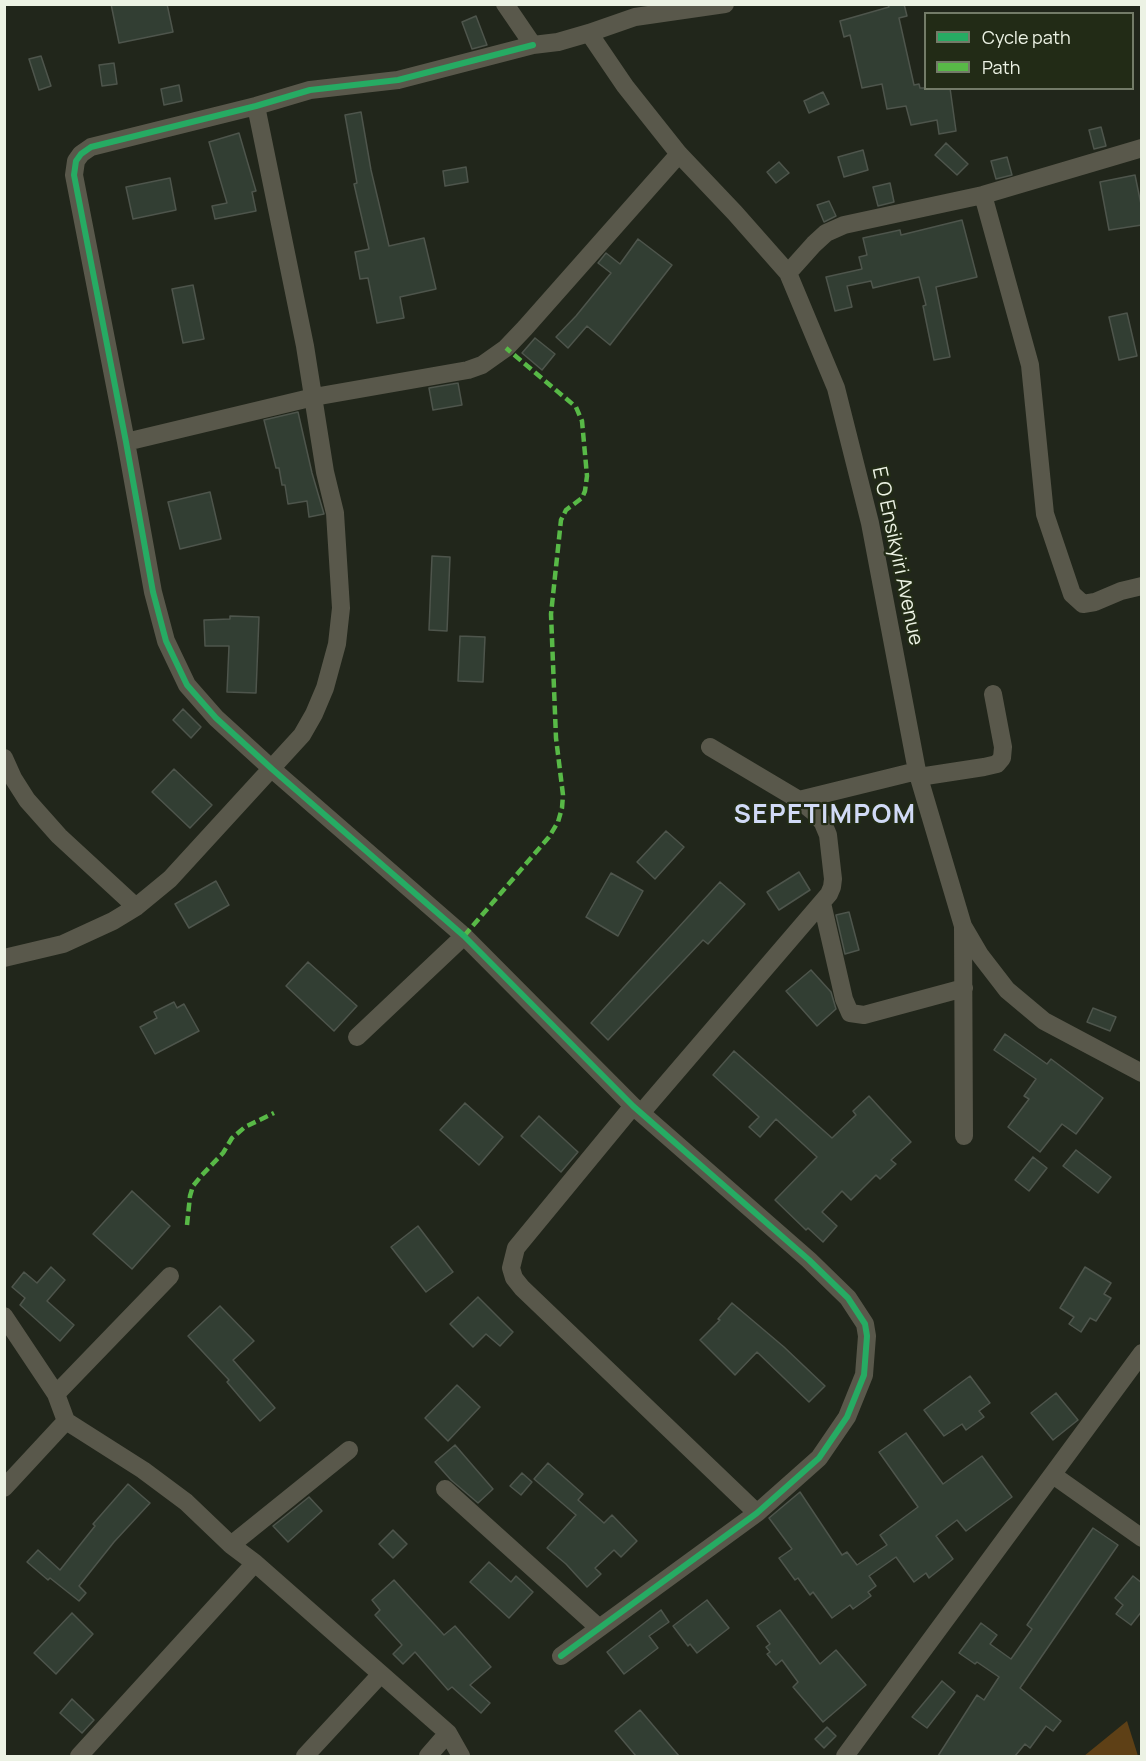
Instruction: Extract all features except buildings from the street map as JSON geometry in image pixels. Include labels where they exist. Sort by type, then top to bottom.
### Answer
[{"type":"street","points":[[506,4],[533,45]]},
{"type":"street","points":[[561,1656],[757,1513],[819,1458],[847,1417],[864,1375],[867,1336],[865,1324],[848,1298],[808,1260],[637,1109],[464,936],[272,769],[216,718],[187,685],[166,641],[153,592],[74,175],[76,161],[91,147],[256,106],[310,90],[398,80],[589,33],[635,17],[725,4]]},
{"type":"street","name":"E O Ensikyiri Avenue","points":[[589,33],[625,86],[679,154],[788,273],[839,400],[870,523],[918,774],[963,926],[980,955],[1007,990],[1044,1022],[1142,1073]]},
{"type":"street","points":[[4,958],[63,944],[113,921],[136,907],[170,879],[302,735],[325,688],[337,644],[341,608],[335,513],[325,472],[314,397],[256,106]]},
{"type":"street","points":[[788,273],[826,233],[844,225],[983,195],[1142,148]]},
{"type":"street","points":[[126,442],[314,397],[468,370],[482,365],[507,348],[679,154]]},
{"type":"street","points":[[983,195],[1030,365],[1045,514],[1072,594],[1083,604],[1142,586]]},
{"type":"street","points":[[799,800],[918,774],[997,764],[1002,758],[1003,747],[993,694]]},
{"type":"street","points":[[710,747],[799,800],[815,813],[823,823],[828,835],[833,879],[829,894],[516,1248],[511,1268],[514,1278],[522,1288],[757,1513]]},
{"type":"street","points":[[4,758],[13,778],[35,809],[59,836],[136,907]]},
{"type":"street","points":[[822,903],[844,999],[850,1013],[864,1015],[964,988]]},
{"type":"street","points":[[963,926],[964,1136]]},
{"type":"street","points":[[357,1037],[464,936]]},
{"type":"street","points":[[56,1394],[170,1276]]},
{"type":"street","points":[[4,1316],[56,1394],[66,1420],[152,1476],[186,1502],[231,1545],[255,1563],[448,1733],[462,1756]]},
{"type":"street","points":[[845,1756],[1142,1353]]},
{"type":"street","points":[[4,1488],[66,1420]]},
{"type":"street","points":[[231,1545],[349,1450]]},
{"type":"street","points":[[1053,1475],[1142,1538]]},
{"type":"street","points":[[445,1489],[598,1627]]},
{"type":"street","points":[[79,1756],[255,1563]]},
{"type":"street","points":[[305,1756],[381,1674]]},
{"type":"street","points":[[428,1756],[448,1733]]},
{"type":"shaded area","points":[[1127,1721],[1138,1756],[1084,1756]]},
{"type":"marked path","points":[[464,936],[549,837],[558,822],[562,808],[563,795],[556,738],[551,614],[561,520],[566,510],[582,498],[587,476],[582,421],[576,407],[506,348]]},
{"type":"marked path","points":[[187,1225],[193,1186],[223,1153],[232,1138],[245,1127],[274,1113]]},
{"type":"cycle path","points":[[533,45],[398,80],[310,90],[256,106],[91,147],[76,161],[74,175],[153,592],[166,641],[187,685],[216,718],[272,769],[464,936],[633,1106],[809,1260],[848,1298],[865,1324],[867,1336],[864,1375],[847,1417],[819,1458],[757,1513],[561,1656]]},
{"type":"district","name":"SEPETIMPOM","points":[[825,816]]}]
